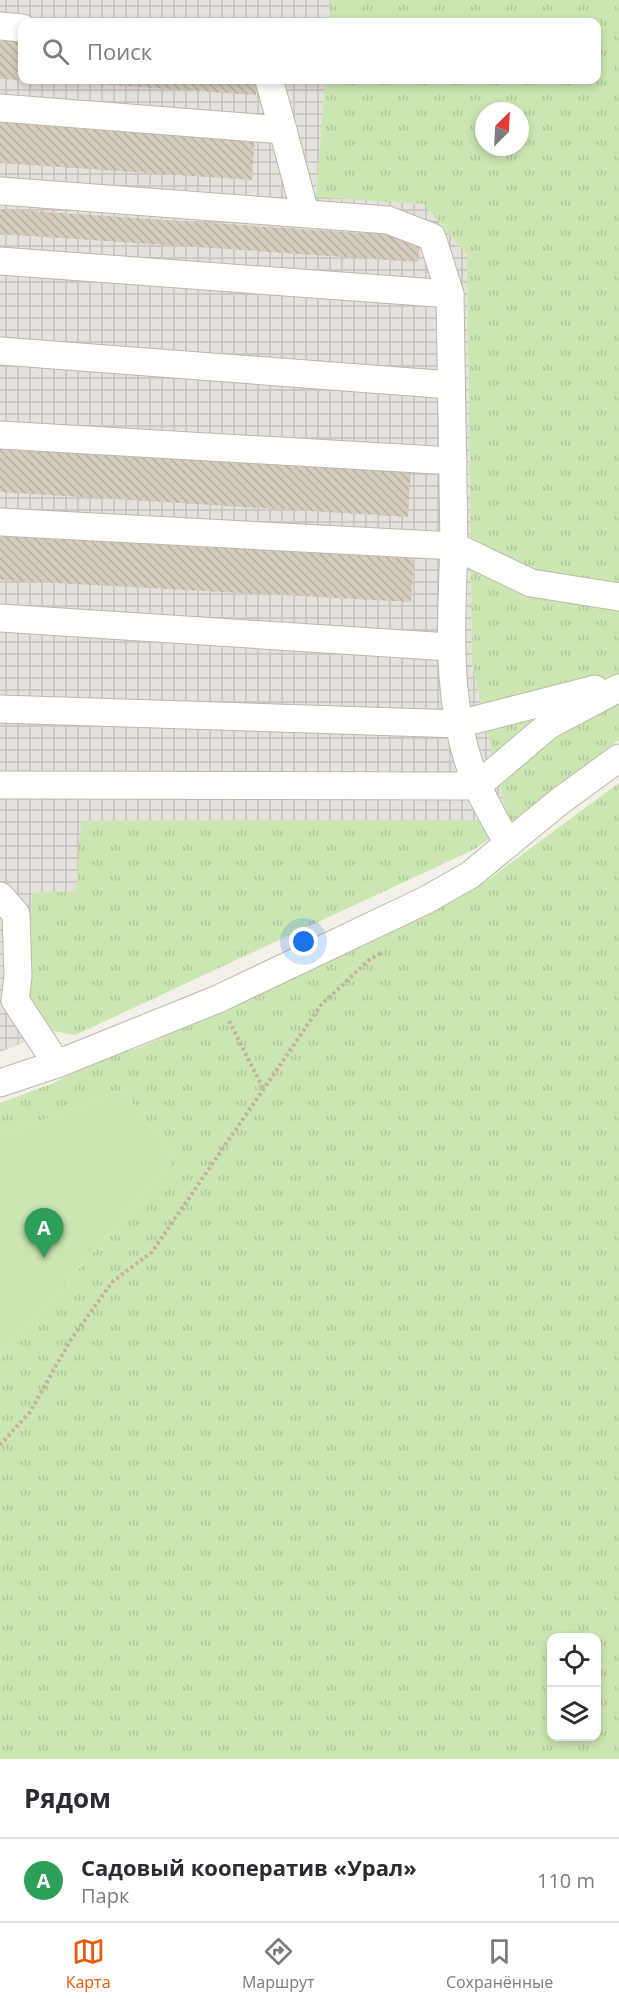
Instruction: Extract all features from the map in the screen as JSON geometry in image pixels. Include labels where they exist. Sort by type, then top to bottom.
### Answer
[{"type":"street","points":[[0,26],[18,28]]},
{"type":"street","points":[[270,84],[305,213]]},
{"type":"street","points":[[0,108],[283,130]]},
{"type":"street","points":[[0,191],[388,220],[432,237],[450,294],[454,546],[450,647],[459,724],[477,786],[508,844]]},
{"type":"street","points":[[0,261],[450,294]]},
{"type":"street","points":[[0,351],[451,385]]},
{"type":"street","points":[[0,435],[453,461]]},
{"type":"street","points":[[0,522],[454,546],[531,584],[619,597]]},
{"type":"street","points":[[0,618],[450,647]]},
{"type":"street","points":[[0,708],[459,724],[619,682]]},
{"type":"street","points":[[0,785],[477,786],[549,725],[619,687]]},
{"type":"street","points":[[0,1083],[57,1064],[218,999],[426,900],[470,875],[560,801],[619,758]]},
{"type":"street","points":[[0,896],[16,914],[8,989],[57,1064]]},
{"type":"path","points":[[0,1445],[30,1412],[70,1341],[113,1281],[152,1252],[321,1005],[370,959],[389,948]]},
{"type":"path","points":[[218,999],[264,1090]]},
{"type":"shaded area","points":[[0,0],[330,0],[329,18],[18,18],[18,84],[325,84],[316,196],[424,204],[467,255],[472,664],[508,820],[76,892],[32,893],[28,994],[53,1031],[0,1052]]},
{"type":"green space","points":[[330,0],[619,0],[619,740],[477,848],[75,1035],[53,1031],[28,994],[32,893],[76,891],[81,821],[508,820],[472,664],[467,255],[424,204],[316,197],[325,84],[601,84],[601,18],[329,18]]},
{"type":"green space","points":[[619,783],[619,1759],[0,1759],[0,1358],[176,1158],[122,1090],[0,1136],[0,1103],[54,1083],[100,1057],[139,1048],[377,939],[489,879]]},
{"type":"green space","points":[[122,1090],[176,1158],[0,1358],[0,1136]]},
{"type":"building","points":[[0,34],[18,36],[18,80],[0,79]]},
{"type":"building","points":[[97,84],[257,84],[256,95]]},
{"type":"building","points":[[0,115],[255,133],[252,180],[0,163]]},
{"type":"building","points":[[0,209],[420,237],[419,262],[0,234]]},
{"type":"building","points":[[0,442],[411,467],[408,517],[0,492]]},
{"type":"building","points":[[0,530],[414,553],[411,602],[0,580]]},
{"type":"place","name":"Садовый кооператив «Урал»","points":[[44,1258]]}]
